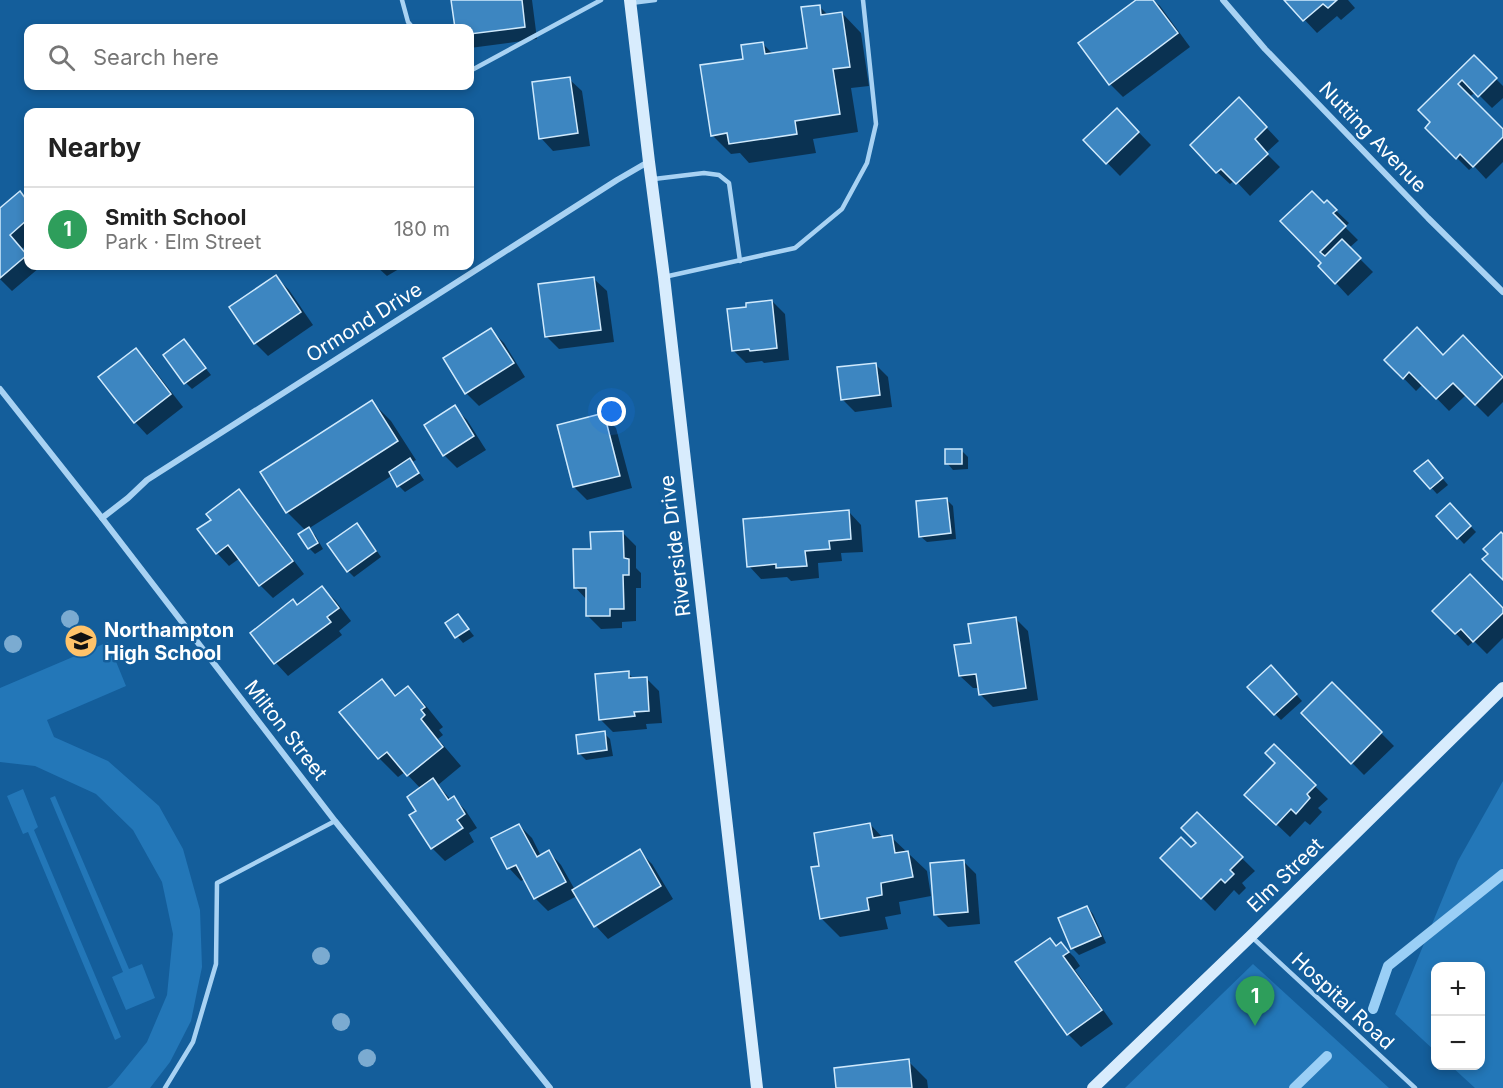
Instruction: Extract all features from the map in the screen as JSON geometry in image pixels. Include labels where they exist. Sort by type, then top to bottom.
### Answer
[{"type":"street","name":"Nutting Avenue","points":[[1223,0],[1265,49],[1428,218],[1503,292]]},
{"type":"street","name":"Riverside Drive","points":[[631,2],[757,1088]]},
{"type":"street","name":"Ormond Drive","points":[[102,518],[147,480],[649,162]]},
{"type":"street","name":"Milton Street","points":[[0,389],[335,821],[550,1088]]},
{"type":"street","name":"Elm Street","points":[[1093,1088],[1503,688]]},
{"type":"lane","points":[[402,0],[410,24]]},
{"type":"lane","points":[[474,69],[601,0]]},
{"type":"lane","points":[[631,2],[655,0]]},
{"type":"lane","points":[[664,277],[795,248],[842,209],[867,163],[876,124],[863,0]]},
{"type":"lane","points":[[651,180],[704,173],[719,175],[729,183],[740,261]]},
{"type":"lane","points":[[165,1088],[193,1042],[216,964],[217,884],[335,821]]},
{"type":"lane","name":"Hospital Road","points":[[1251,936],[1415,1088]]},
{"type":"shaded area","points":[[108,642],[126,686],[47,720],[54,737],[108,761],[159,806],[183,849],[200,910],[202,967],[191,1021],[170,1062],[150,1088],[107,1088],[112,1085],[147,1042],[167,995],[173,934],[162,882],[133,830],[96,794],[35,766],[0,762],[0,688]]},
{"type":"shaded area","points":[[1503,781],[1503,1088],[1475,1088],[1455,1070],[1485,1070],[1485,962],[1431,962],[1431,1047],[1395,1014],[1458,861]]},
{"type":"shaded area","points":[[23,789],[38,827],[34,830],[121,1037],[115,1040],[28,832],[23,834],[7,796]]},
{"type":"shaded area","points":[[55,796],[129,969],[142,964],[155,998],[126,1010],[112,977],[123,972],[50,798]]},
{"type":"shaded area","points":[[1253,964],[1389,1088],[1125,1088]]},
{"type":"building","points":[[451,0],[522,0],[525,27],[474,33],[474,24],[454,24]]},
{"type":"building","points":[[1136,0],[1153,0],[1178,33],[1109,85],[1078,43]]},
{"type":"building","points":[[1284,0],[1337,0],[1328,8],[1323,4],[1303,21]]},
{"type":"building","points":[[820,5],[821,15],[842,12],[850,67],[833,69],[840,114],[795,121],[797,134],[729,144],[727,133],[711,136],[700,65],[743,59],[741,45],[763,42],[765,54],[807,48],[801,7]]},
{"type":"building","points":[[1474,55],[1497,78],[1478,97],[1462,80],[1458,84],[1503,129],[1503,137],[1473,167],[1460,154],[1456,159],[1425,128],[1430,122],[1418,110]]},
{"type":"building","points":[[570,77],[578,133],[539,139],[532,82]]},
{"type":"building","points":[[1239,97],[1267,127],[1255,139],[1268,154],[1236,184],[1221,169],[1216,173],[1190,145]]},
{"type":"building","points":[[1117,108],[1139,132],[1106,164],[1083,140]]},
{"type":"building","points":[[20,191],[24,196],[24,223],[10,235],[24,251],[24,258],[0,278],[0,208]]},
{"type":"building","points":[[1312,191],[1324,203],[1327,200],[1337,210],[1333,213],[1346,226],[1320,252],[1325,256],[1342,239],[1361,258],[1335,284],[1318,266],[1321,263],[1280,221]]},
{"type":"building","points":[[276,275],[301,312],[254,344],[229,307]]},
{"type":"building","points":[[594,277],[601,330],[545,337],[538,284]]},
{"type":"building","points":[[772,300],[777,348],[732,351],[727,309],[746,307],[746,303]]},
{"type":"building","points":[[1417,327],[1443,355],[1463,335],[1503,377],[1475,405],[1453,383],[1436,399],[1409,372],[1403,379],[1384,360]]},
{"type":"building","points":[[491,328],[514,363],[465,394],[443,358]]},
{"type":"building","points":[[184,339],[206,368],[184,384],[163,355]]},
{"type":"building","points":[[136,348],[171,394],[134,423],[98,377]]},
{"type":"building","points":[[876,363],[880,395],[841,400],[837,367]]},
{"type":"building","points":[[372,400],[398,441],[286,513],[260,472]]},
{"type":"building","points":[[455,405],[474,436],[443,456],[424,425]]},
{"type":"building","points":[[604,413],[620,476],[573,487],[557,425]]},
{"type":"building","points":[[945,449],[962,449],[962,464],[945,464]]},
{"type":"building","points":[[410,458],[419,473],[397,487],[389,472]]},
{"type":"building","points":[[1428,460],[1443,478],[1430,489],[1414,471]]},
{"type":"building","points":[[239,489],[293,561],[259,586],[228,545],[216,554],[197,529],[211,520],[206,514]]},
{"type":"building","points":[[947,498],[951,533],[919,537],[916,501]]},
{"type":"building","points":[[1450,503],[1471,526],[1457,539],[1436,516]]},
{"type":"building","points":[[849,510],[851,539],[829,541],[830,549],[805,551],[807,566],[776,568],[776,564],[747,567],[743,519]]},
{"type":"building","points":[[357,523],[376,551],[347,572],[327,544]]},
{"type":"building","points":[[309,527],[318,543],[308,549],[298,534]]},
{"type":"building","points":[[623,531],[624,558],[629,559],[629,575],[623,575],[624,609],[610,609],[610,616],[586,616],[586,588],[574,588],[573,549],[591,549],[590,532]]},
{"type":"building","points":[[1501,532],[1503,534],[1503,580],[1482,559],[1488,554],[1483,549]]},
{"type":"building","points":[[1470,574],[1503,608],[1503,613],[1473,642],[1461,629],[1455,634],[1432,611]]},
{"type":"building","points":[[322,586],[339,608],[327,617],[331,622],[274,664],[250,633],[293,599],[297,605]]},
{"type":"building","points":[[458,614],[469,629],[455,638],[445,623]]},
{"type":"building","points":[[1016,617],[1026,688],[979,695],[976,674],[959,676],[954,645],[971,643],[968,624]]},
{"type":"building","points":[[1271,665],[1297,694],[1274,715],[1247,687]]},
{"type":"building","points":[[629,671],[629,678],[647,677],[649,711],[634,712],[635,716],[599,720],[595,674]]},
{"type":"building","points":[[382,679],[395,696],[408,686],[425,707],[421,710],[425,715],[421,719],[443,747],[407,776],[387,752],[378,759],[339,712]]},
{"type":"building","points":[[1332,682],[1382,732],[1351,764],[1301,713]]},
{"type":"building","points":[[605,731],[607,750],[578,754],[576,735]]},
{"type":"building","points":[[1274,744],[1316,785],[1307,794],[1310,798],[1296,814],[1291,809],[1276,825],[1244,795],[1275,763],[1265,753]]},
{"type":"building","points":[[433,778],[448,800],[454,796],[465,814],[457,820],[463,828],[431,849],[409,815],[416,811],[407,797]]},
{"type":"building","points":[[1197,812],[1243,857],[1230,870],[1234,874],[1225,883],[1221,879],[1201,899],[1160,858],[1181,837],[1191,847],[1196,843],[1181,828]]},
{"type":"building","points":[[870,823],[873,838],[892,835],[895,853],[908,851],[913,877],[881,883],[882,895],[867,898],[869,910],[820,919],[811,867],[819,866],[814,833]]},
{"type":"building","points":[[519,824],[537,857],[549,850],[566,882],[534,899],[516,865],[507,869],[491,838]]},
{"type":"building","points":[[640,849],[661,886],[594,927],[572,890]]},
{"type":"building","points":[[964,860],[968,912],[934,915],[930,863]]},
{"type":"building","points":[[1087,906],[1101,936],[1071,949],[1058,918]]},
{"type":"building","points":[[1050,938],[1056,946],[1061,942],[1069,952],[1063,956],[1102,1010],[1067,1035],[1015,962]]},
{"type":"building","points":[[909,1059],[912,1088],[836,1088],[834,1068]]},
{"type":"waterway","points":[[1373,1009],[1388,966],[1503,874]]},
{"type":"waterway","points":[[1294,1088],[1327,1056]]},
{"type":"place","name":"Northampton High School","points":[[81,641]]},
{"type":"place","name":"Smith School","points":[[1255,1026]]}]
